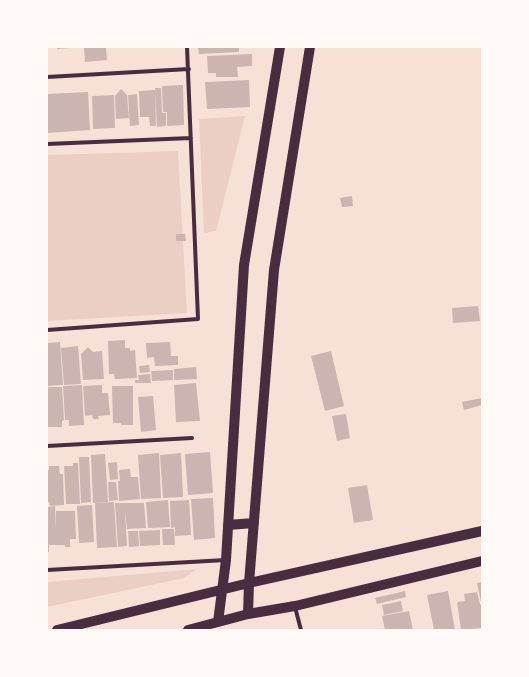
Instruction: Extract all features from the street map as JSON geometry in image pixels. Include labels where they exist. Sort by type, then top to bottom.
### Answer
[{"type":"main road","points":[[218,622],[226,560],[244,266],[280,47]]},
{"type":"main road","points":[[248,614],[249,583],[274,270],[310,47]]},
{"type":"main road","points":[[228,525],[254,523]]},
{"type":"main road","points":[[57,630],[249,583],[482,531]]},
{"type":"main road","points":[[188,630],[248,614],[294,606],[482,561]]},
{"type":"street","points":[[47,330],[198,319],[187,47]]},
{"type":"street","points":[[47,77],[188,69]]},
{"type":"street","points":[[47,144],[191,138]]},
{"type":"street","points":[[47,446],[192,438]]},
{"type":"street","points":[[47,570],[226,560]]},
{"type":"street","points":[[294,606],[301,630]]},
{"type":"shaded area","points":[[245,116],[216,231],[204,233],[199,119]]},
{"type":"shaded area","points":[[178,151],[187,313],[47,321],[47,155]]},
{"type":"shaded area","points":[[197,569],[184,578],[47,607],[47,582]]},
{"type":"building","points":[[57,47],[71,47],[71,48],[57,49]]},
{"type":"building","points":[[84,47],[106,47],[107,60],[85,62]]},
{"type":"building","points":[[198,47],[239,47],[239,52],[199,54]]},
{"type":"building","points":[[252,54],[252,66],[237,67],[238,77],[216,77],[216,73],[208,73],[207,56]]},
{"type":"building","points":[[249,80],[250,107],[207,109],[205,82]]},
{"type":"building","points":[[183,85],[184,125],[167,126],[167,112],[163,112],[162,86]]},
{"type":"building","points":[[155,88],[161,88],[162,113],[166,113],[166,126],[157,127]]},
{"type":"building","points":[[121,89],[127,95],[129,118],[116,119],[115,96]]},
{"type":"building","points":[[155,90],[156,126],[150,126],[149,117],[140,117],[139,91]]},
{"type":"building","points":[[88,92],[90,130],[47,133],[47,94]]},
{"type":"building","points":[[137,94],[139,125],[130,126],[128,95]]},
{"type":"building","points":[[114,95],[115,128],[93,129],[92,96]]},
{"type":"building","points":[[352,196],[353,206],[342,207],[340,198]]},
{"type":"building","points":[[176,234],[185,234],[186,241],[176,241]]},
{"type":"building","points":[[478,306],[480,321],[453,323],[452,308]]},
{"type":"building","points":[[125,340],[125,348],[130,348],[130,351],[135,350],[137,378],[115,379],[114,374],[109,374],[108,341]]},
{"type":"building","points":[[60,342],[63,385],[47,386],[47,343]]},
{"type":"building","points":[[170,342],[171,356],[178,356],[178,365],[155,366],[154,357],[147,358],[146,343]]},
{"type":"building","points":[[78,346],[81,384],[64,385],[61,348]]},
{"type":"building","points":[[88,347],[93,352],[102,351],[104,379],[83,380],[81,354]]},
{"type":"building","points":[[331,351],[344,406],[325,411],[311,356]]},
{"type":"building","points":[[149,365],[150,372],[140,373],[139,366]]},
{"type":"building","points":[[196,367],[197,379],[174,380],[174,369]]},
{"type":"building","points":[[173,370],[173,380],[152,381],[151,371]]},
{"type":"building","points":[[150,374],[151,383],[135,383],[135,380],[139,380],[138,375]]},
{"type":"building","points":[[196,383],[200,421],[176,422],[174,385]]},
{"type":"building","points":[[82,385],[84,425],[69,426],[69,420],[65,420],[63,386]]},
{"type":"building","points":[[102,385],[102,393],[108,393],[110,415],[98,416],[99,419],[93,419],[92,415],[85,416],[83,386]]},
{"type":"building","points":[[112,386],[133,386],[133,425],[113,423]]},
{"type":"building","points":[[47,387],[62,387],[64,420],[62,421],[62,427],[47,427]]},
{"type":"building","points":[[153,396],[156,430],[141,432],[138,397]]},
{"type":"building","points":[[482,398],[482,405],[464,410],[462,402]]},
{"type":"building","points":[[346,414],[350,438],[337,441],[332,416]]},
{"type":"building","points":[[210,452],[213,493],[188,495],[185,454]]},
{"type":"building","points":[[159,453],[161,498],[141,499],[138,455]]},
{"type":"building","points":[[181,453],[183,497],[163,498],[160,455]]},
{"type":"building","points":[[105,454],[108,502],[93,503],[91,455]]},
{"type":"building","points":[[79,457],[89,457],[91,502],[81,503]]},
{"type":"building","points":[[117,462],[118,479],[110,480],[108,463]]},
{"type":"building","points":[[73,463],[78,463],[80,504],[66,504],[64,466],[73,466]]},
{"type":"building","points":[[49,466],[59,466],[60,474],[63,474],[64,505],[50,506],[49,502],[47,502],[47,470],[49,470]]},
{"type":"building","points":[[130,469],[131,477],[138,477],[140,499],[119,501],[119,470]]},
{"type":"building","points":[[108,482],[116,482],[118,500],[109,501]]},
{"type":"building","points":[[367,485],[373,520],[354,523],[348,488]]},
{"type":"building","points":[[213,498],[215,538],[194,540],[191,499]]},
{"type":"building","points":[[168,500],[170,527],[148,528],[146,502]]},
{"type":"building","points":[[189,500],[191,535],[175,536],[175,527],[171,528],[170,501]]},
{"type":"building","points":[[114,502],[117,547],[97,548],[95,503]]},
{"type":"building","points":[[115,503],[144,503],[146,528],[127,529],[125,510],[127,546],[118,547]]},
{"type":"building","points":[[92,505],[94,542],[79,543],[77,506]]},
{"type":"building","points":[[55,506],[56,531],[56,511],[75,511],[76,539],[70,539],[70,547],[65,547],[65,545],[49,545],[49,552],[47,552],[47,507]]},
{"type":"building","points":[[162,529],[174,529],[175,545],[163,545]]},
{"type":"building","points":[[160,530],[160,545],[140,546],[139,531]]},
{"type":"building","points":[[128,531],[138,531],[139,546],[129,547]]},
{"type":"building","points":[[482,582],[482,604],[477,583]]},
{"type":"building","points":[[405,591],[406,597],[377,604],[375,598]]},
{"type":"building","points":[[448,591],[455,630],[434,630],[427,595]]},
{"type":"building","points":[[477,592],[482,607],[482,628],[461,630],[457,602],[465,601],[464,594]]},
{"type":"building","points":[[401,601],[403,611],[384,615],[382,605]]},
{"type":"building","points":[[409,611],[413,630],[385,630],[382,616]]}]
